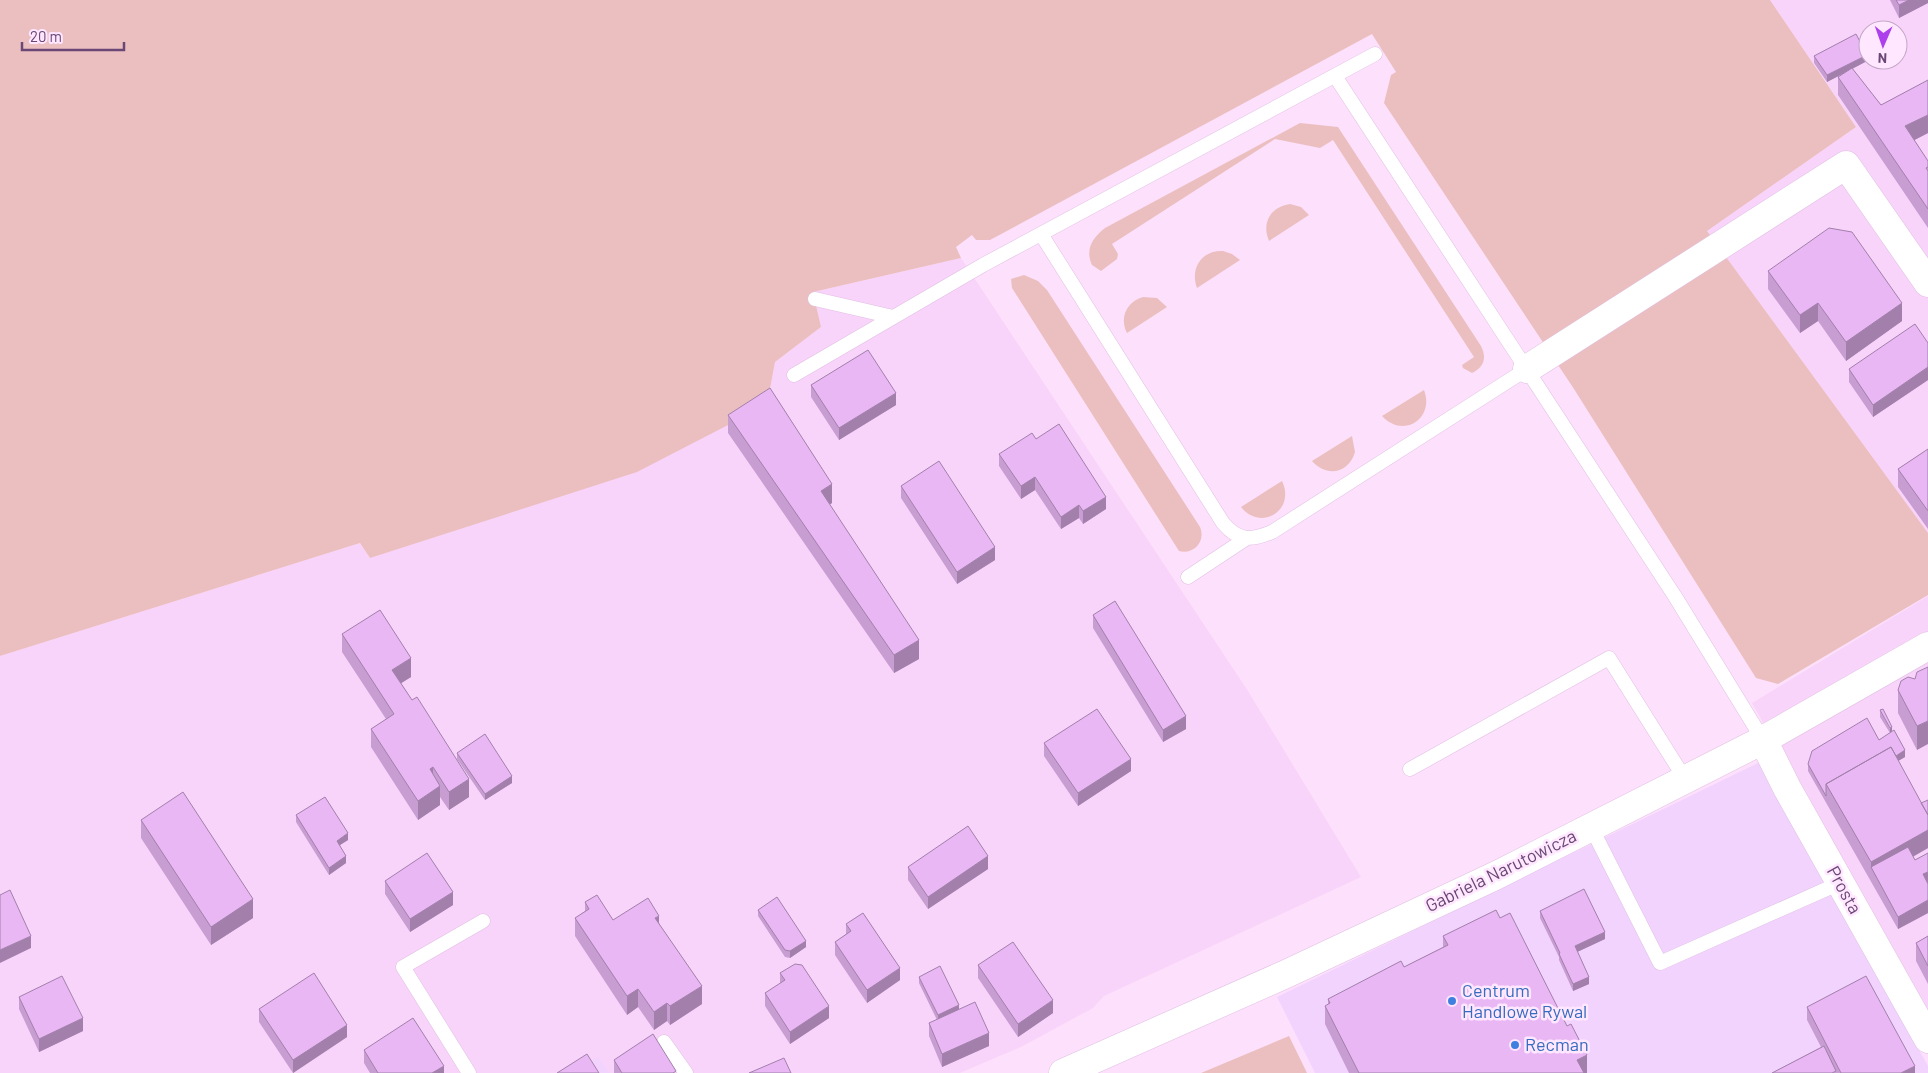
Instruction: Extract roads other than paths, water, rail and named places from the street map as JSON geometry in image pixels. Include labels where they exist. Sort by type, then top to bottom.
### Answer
[{"type":"street","points":[[1527,369],[1846,165],[1928,282]]},
{"type":"street","name":"Gabriela Narutowicza","points":[[1064,1073],[1286,974],[1497,874],[1762,740],[1928,646]]},
{"type":"street","name":"Prosta","points":[[1762,740],[1928,1039]]},
{"type":"lane","points":[[794,374],[1041,234],[1375,54]]},
{"type":"lane","points":[[1335,76],[1676,598],[1762,740]]},
{"type":"lane","points":[[1041,234],[1223,523],[1231,533],[1247,538],[1259,538],[1272,532],[1527,369]]},
{"type":"lane","points":[[815,299],[893,317]]},
{"type":"lane","points":[[1188,577],[1247,538]]},
{"type":"lane","points":[[1410,769],[1609,658],[1685,779]]},
{"type":"lane","points":[[1591,827],[1660,963],[1840,882]]},
{"type":"lane","points":[[469,1073],[403,967],[482,921]]},
{"type":"lane","points":[[664,1042],[686,1073]]},
{"type":"place","name":"Centrum Handlowe Rywal","points":[[1452,1001]]},
{"type":"place","name":"Recman","points":[[1515,1045]]}]
